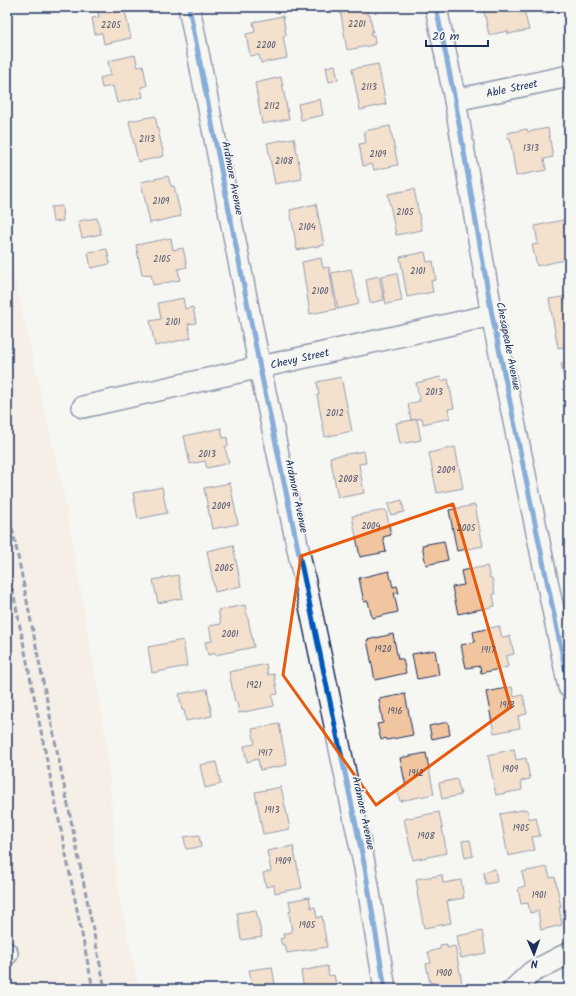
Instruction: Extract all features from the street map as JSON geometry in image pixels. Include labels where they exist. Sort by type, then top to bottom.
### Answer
[{"type":"street","name":"Ardmore Avenue","points":[[189,7],[260,368],[365,868],[385,989]]},
{"type":"street","name":"Chesapeake Avenue","points":[[436,7],[492,314],[569,687]]},
{"type":"street","name":"Able Street","points":[[454,100],[569,76]]},
{"type":"street","name":"Chevy Street","points":[[83,407],[260,368],[492,314]]},
{"type":"street","points":[[514,989],[532,972],[569,952]]},
{"type":"highlighted area","points":[[453,504],[511,707],[376,805],[283,675],[301,556]]},
{"type":"shaded area","points":[[7,245],[65,499],[107,744],[118,892],[139,989],[7,989]]},
{"type":"building","points":[[97,7],[124,7],[131,38],[104,44],[102,33],[95,34],[92,18],[99,17]]},
{"type":"building","points":[[349,7],[366,7],[368,15],[370,15],[373,32],[371,32],[371,36],[374,35],[375,44],[347,50],[340,9]]},
{"type":"building","points":[[483,7],[523,7],[529,30],[508,34],[508,31],[489,35]]},
{"type":"building","points":[[542,7],[569,7],[569,8],[543,14]]},
{"type":"building","points":[[283,16],[286,35],[283,36],[287,58],[261,63],[259,55],[250,56],[246,34],[255,32],[253,22]]},
{"type":"building","points":[[135,55],[138,67],[143,65],[147,86],[141,87],[143,97],[117,103],[113,86],[102,88],[100,78],[111,75],[108,61]]},
{"type":"building","points":[[378,64],[386,104],[360,110],[352,69]]},
{"type":"building","points":[[335,65],[338,80],[329,82],[326,67]]},
{"type":"building","points":[[281,77],[289,119],[262,124],[255,83]]},
{"type":"building","points":[[320,99],[323,115],[301,120],[298,104]]},
{"type":"building","points":[[155,116],[164,156],[138,162],[129,121]]},
{"type":"building","points":[[390,126],[398,165],[374,170],[372,164],[363,166],[359,144],[366,143],[364,131]]},
{"type":"building","points":[[548,128],[553,157],[544,159],[546,170],[516,176],[510,138],[508,138],[507,133],[527,129],[528,132]]},
{"type":"building","points":[[294,138],[302,179],[275,184],[267,143]]},
{"type":"building","points":[[168,176],[171,186],[174,186],[181,216],[150,223],[141,182]]},
{"type":"building","points":[[414,189],[422,230],[396,235],[388,194]]},
{"type":"building","points":[[316,204],[324,245],[297,250],[290,210]]},
{"type":"building","points":[[62,206],[63,221],[53,222],[51,207]]},
{"type":"building","points":[[97,218],[101,234],[82,238],[78,221]]},
{"type":"building","points":[[563,220],[567,242],[569,241],[569,259],[537,266],[532,245],[538,244],[535,226]]},
{"type":"building","points":[[171,238],[173,250],[183,248],[187,267],[178,269],[180,280],[153,285],[151,274],[142,275],[136,245]]},
{"type":"building","points":[[107,249],[110,264],[91,268],[88,252]]},
{"type":"building","points":[[425,252],[427,262],[433,261],[436,280],[431,281],[433,292],[407,297],[400,257]]},
{"type":"building","points":[[321,258],[323,268],[329,267],[336,309],[310,314],[302,262]]},
{"type":"building","points":[[351,269],[359,304],[338,309],[331,273]]},
{"type":"building","points":[[397,273],[402,301],[386,304],[381,276]]},
{"type":"building","points":[[379,276],[384,300],[370,303],[366,279]]},
{"type":"building","points":[[569,296],[569,346],[558,348],[549,299]]},
{"type":"building","points":[[183,298],[185,309],[193,307],[196,323],[188,324],[191,338],[155,346],[150,321],[161,319],[158,303]]},
{"type":"building","points":[[569,362],[569,407],[561,363]]},
{"type":"building","points":[[341,377],[352,431],[325,437],[317,395],[319,395],[317,382]]},
{"type":"building","points":[[440,377],[441,381],[448,379],[454,408],[448,409],[450,418],[423,424],[422,418],[411,420],[408,404],[420,401],[416,383]]},
{"type":"building","points":[[417,419],[421,440],[400,444],[396,423]]},
{"type":"building","points":[[221,428],[223,438],[227,437],[228,446],[225,447],[229,463],[207,468],[205,461],[190,464],[184,436]]},
{"type":"building","points":[[455,447],[463,488],[437,493],[429,453]]},
{"type":"building","points":[[364,451],[366,463],[359,464],[364,493],[338,498],[330,457]]},
{"type":"building","points":[[230,483],[238,524],[212,529],[204,488]]},
{"type":"building","points":[[162,487],[167,513],[138,519],[133,493]]},
{"type":"building","points":[[402,500],[404,512],[391,515],[388,504]]},
{"type":"building","points":[[475,505],[483,546],[457,551],[449,510]]},
{"type":"building","points":[[386,510],[391,535],[383,537],[386,552],[360,557],[352,516]]},
{"type":"building","points":[[444,541],[448,560],[426,565],[422,545]]},
{"type":"building","points":[[233,545],[241,586],[215,592],[207,551]]},
{"type":"building","points":[[487,566],[490,578],[492,578],[495,594],[493,594],[495,606],[458,614],[452,587],[464,585],[461,571]]},
{"type":"building","points":[[389,571],[393,587],[397,586],[399,593],[394,593],[398,612],[372,618],[368,601],[364,602],[359,578]]},
{"type":"building","points":[[178,575],[183,598],[158,603],[153,580]]},
{"type":"building","points":[[245,605],[254,647],[208,655],[205,642],[212,641],[209,626],[221,624],[218,610]]},
{"type":"building","points":[[499,626],[502,637],[510,636],[514,654],[506,656],[508,667],[481,673],[480,666],[466,668],[461,645],[475,642],[473,632]]},
{"type":"building","points":[[393,634],[398,659],[403,659],[406,673],[375,680],[367,640]]},
{"type":"building","points":[[183,640],[187,666],[152,673],[148,647]]},
{"type":"building","points":[[435,650],[439,675],[417,679],[412,654]]},
{"type":"building","points":[[266,664],[268,675],[274,674],[278,694],[272,695],[274,706],[239,713],[237,702],[235,702],[229,672]]},
{"type":"building","points":[[512,687],[514,697],[523,695],[527,714],[518,716],[520,728],[494,733],[486,692]]},
{"type":"building","points":[[207,689],[212,716],[186,721],[179,694]]},
{"type":"building","points":[[405,694],[413,735],[387,740],[386,738],[381,740],[377,724],[383,723],[379,699]]},
{"type":"building","points":[[448,722],[450,735],[432,739],[429,726]]},
{"type":"building","points":[[279,724],[287,765],[260,770],[258,759],[247,762],[244,746],[255,744],[252,729]]},
{"type":"building","points":[[514,749],[516,760],[526,758],[530,779],[521,781],[522,790],[496,795],[488,755]]},
{"type":"building","points":[[426,753],[434,794],[400,801],[397,789],[406,787],[400,758]]},
{"type":"building","points":[[216,762],[221,784],[205,788],[200,765]]},
{"type":"building","points":[[457,779],[461,795],[442,799],[439,783]]},
{"type":"building","points":[[281,787],[290,829],[263,834],[255,792]]},
{"type":"building","points":[[527,809],[529,819],[536,817],[540,836],[532,837],[535,850],[508,856],[500,814]]},
{"type":"building","points":[[439,812],[447,853],[413,860],[404,819]]},
{"type":"building","points":[[199,835],[201,847],[186,849],[184,837]]},
{"type":"building","points":[[470,840],[473,856],[465,858],[462,841]]},
{"type":"building","points":[[293,846],[302,888],[275,893],[274,885],[266,887],[263,873],[271,871],[267,851]]},
{"type":"building","points":[[547,867],[550,878],[555,877],[561,907],[559,907],[562,925],[541,930],[538,911],[530,913],[528,903],[521,904],[518,888],[525,886],[522,872]]},
{"type":"building","points":[[495,869],[497,882],[486,884],[483,872]]},
{"type":"building","points":[[442,875],[443,883],[461,880],[464,898],[447,901],[451,923],[424,928],[416,879]]},
{"type":"building","points":[[309,897],[311,908],[315,907],[317,918],[322,916],[327,947],[287,953],[285,945],[282,945],[280,939],[284,938],[283,934],[292,932],[289,901]]},
{"type":"building","points":[[256,910],[262,937],[241,940],[237,913]]},
{"type":"building","points":[[482,931],[486,953],[461,958],[457,936]]},
{"type":"building","points":[[447,944],[447,948],[455,946],[463,988],[436,989],[435,983],[430,983],[426,964],[431,963],[428,952],[440,949],[440,945]]},
{"type":"building","points":[[327,966],[329,976],[334,975],[337,989],[304,989],[301,971]]},
{"type":"building","points":[[272,967],[276,989],[253,989],[249,970]]},
{"type":"railway","points":[[7,502],[105,989]]},
{"type":"railway","points":[[7,562],[93,989]]},
{"type":"cycle path","points":[[189,7],[260,368],[365,868],[385,989]]},
{"type":"cycle path","points":[[436,7],[455,100],[492,315],[569,687]]}]
